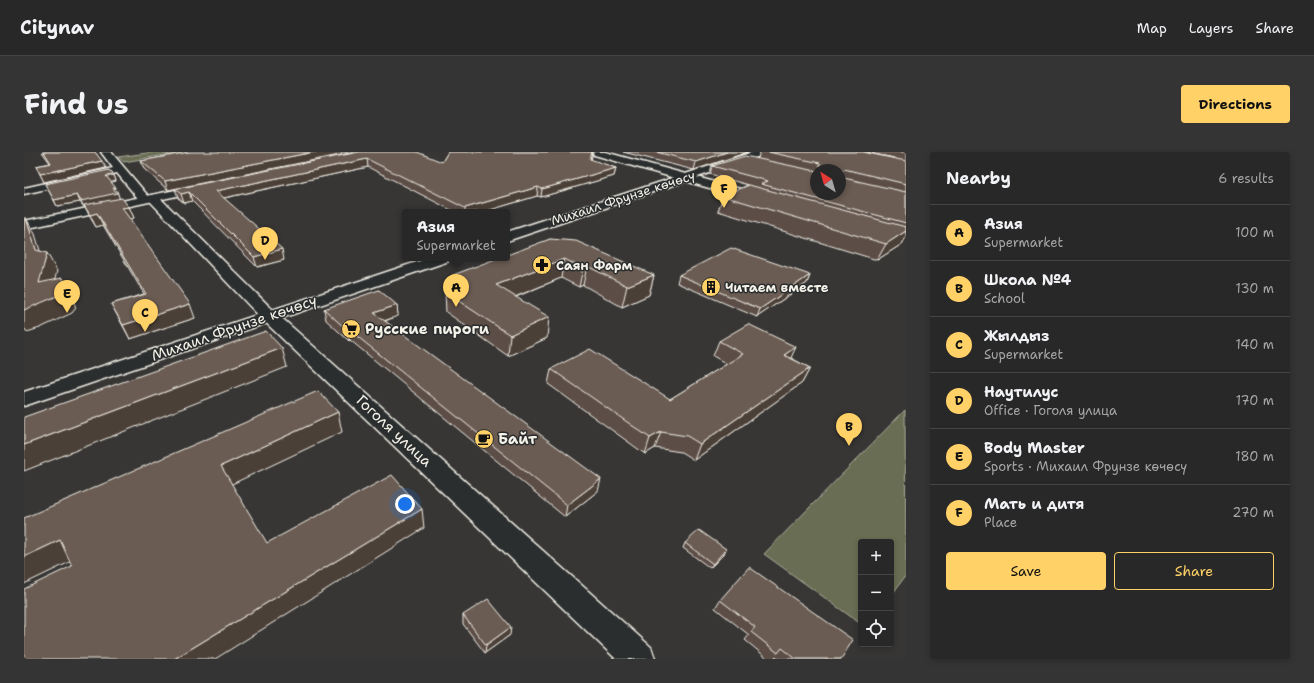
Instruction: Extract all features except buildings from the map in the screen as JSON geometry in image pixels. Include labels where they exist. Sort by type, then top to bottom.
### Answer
[{"type":"main road","points":[[594,152],[771,202]]},
{"type":"main road","name":"Михаил Фрунзе көчөсү","points":[[510,236],[742,159],[761,157]]},
{"type":"main road","points":[[24,225],[212,186]]},
{"type":"main road","name":"Михаил Фрунзе көчөсү","points":[[24,399],[435,261]]},
{"type":"street","name":"Гоголя улица","points":[[108,154],[149,198],[269,316],[639,659]]},
{"type":"street","points":[[24,191],[121,169]]},
{"type":"green space","points":[[155,152],[182,152],[124,162],[118,157]]},
{"type":"green space","points":[[905,410],[906,575],[894,592],[894,539],[858,539],[858,622],[764,554]]},
{"type":"place","name":"Мать и дитя","points":[[724,208]]},
{"type":"place","name":"Наутилус","points":[[265,260]]},
{"type":"place","name":"Саян Фарм","points":[[542,265]]},
{"type":"place","name":"Читаем вместе","points":[[711,287]]},
{"type":"place","name":"Азия","points":[[456,307]]},
{"type":"place","name":"Body Master","points":[[67,313]]},
{"type":"place","name":"Русские пироги","points":[[351,329]]},
{"type":"place","name":"Жылдыз","points":[[145,332]]},
{"type":"place","name":"Байт","points":[[484,439]]},
{"type":"place","name":"Школа №4","points":[[849,446]]}]
